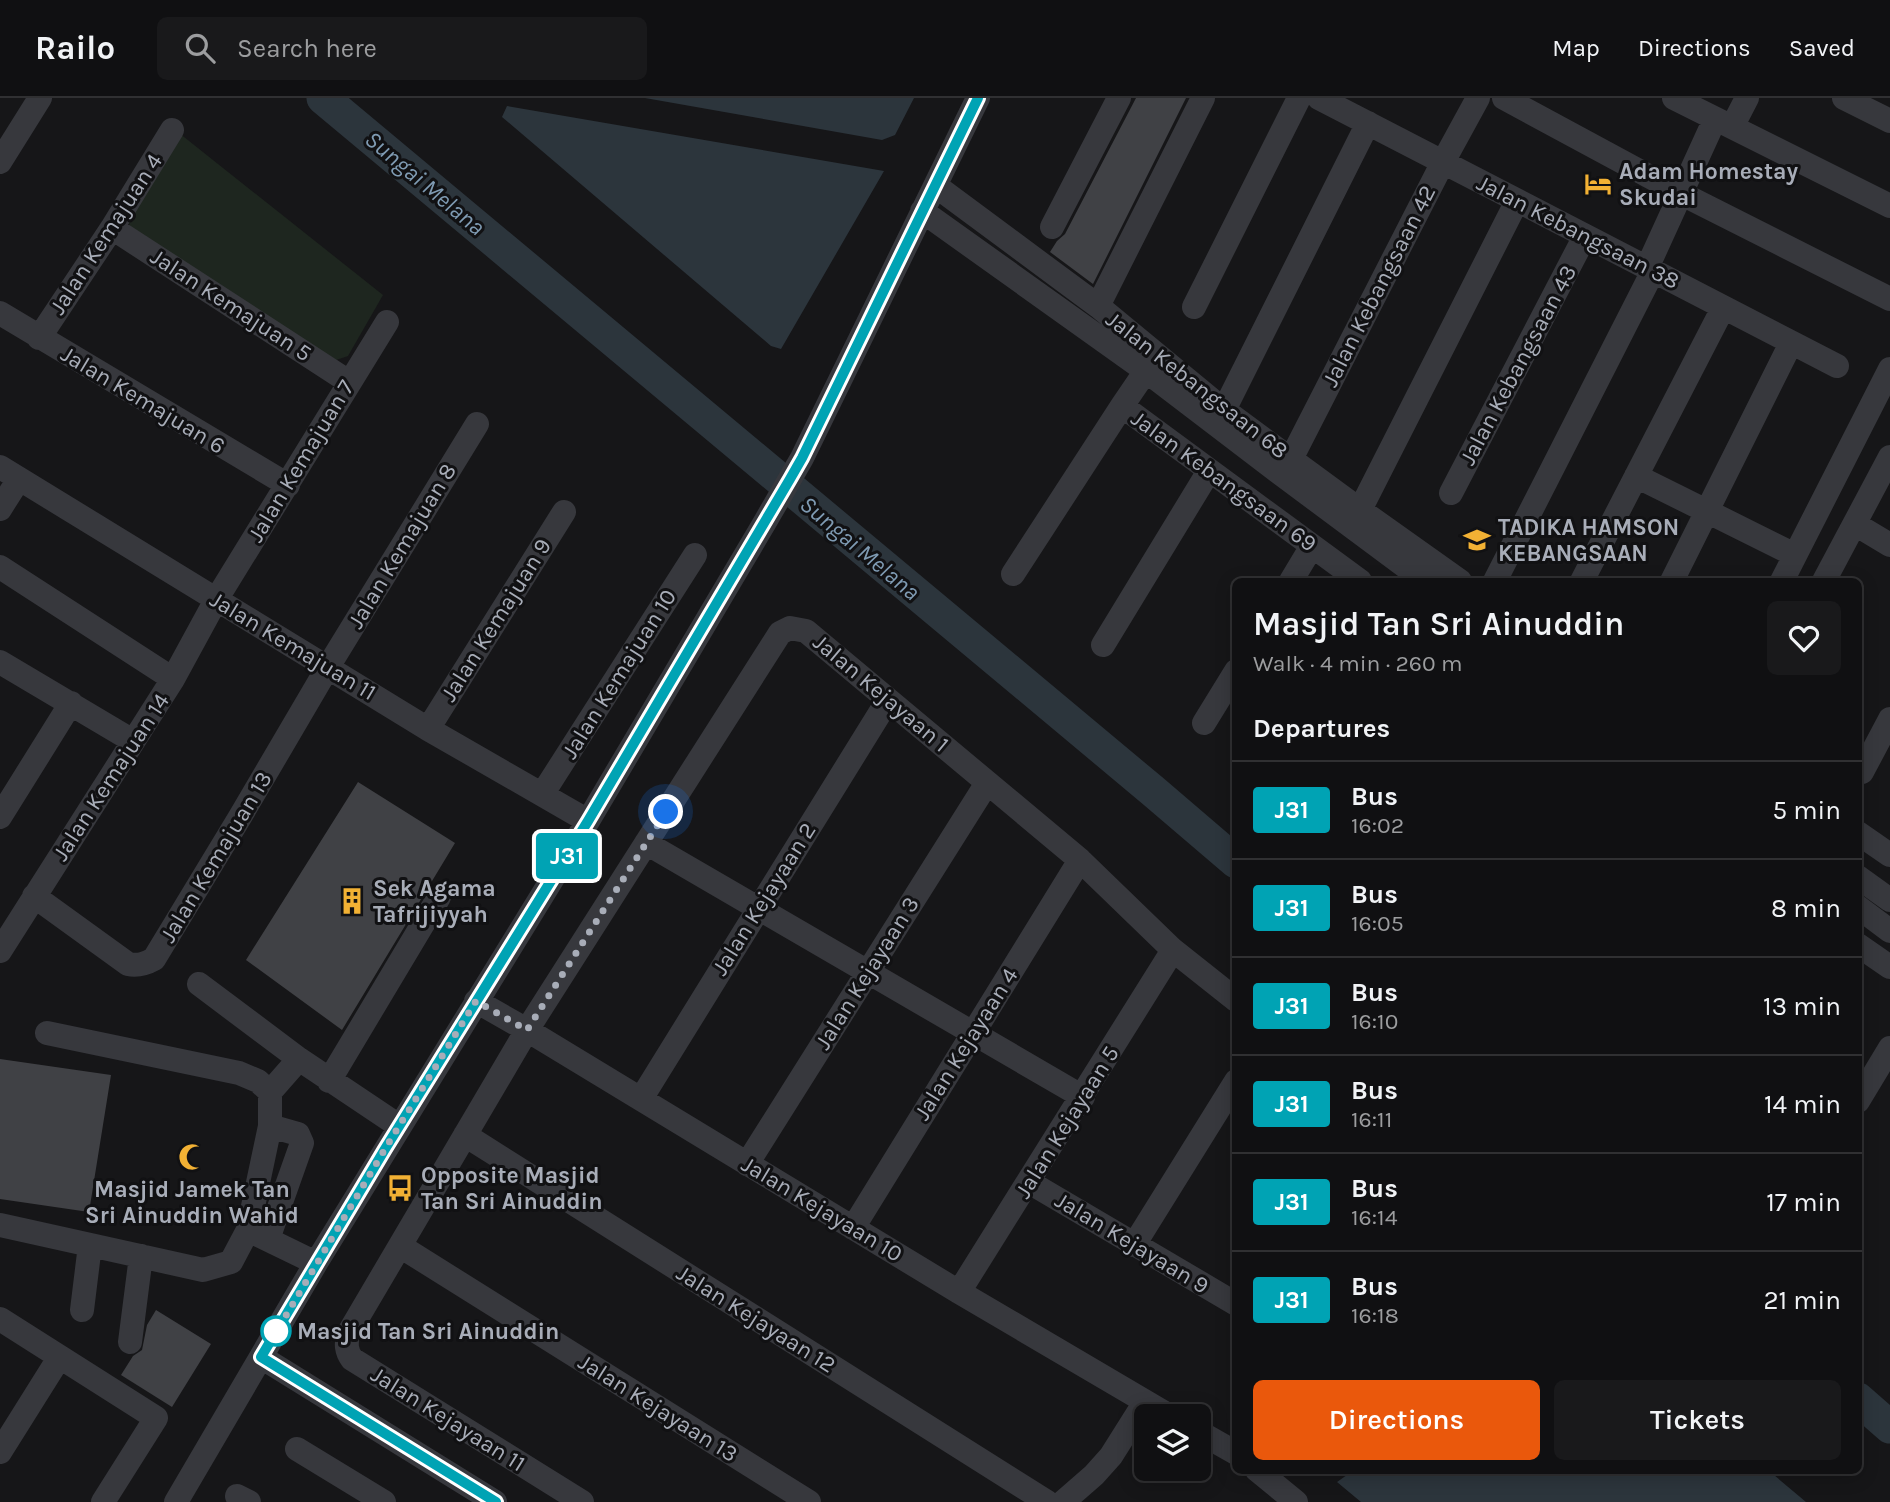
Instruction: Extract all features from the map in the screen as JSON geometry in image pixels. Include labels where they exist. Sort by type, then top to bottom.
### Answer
[{"type":"street","points":[[0,162],[40,98]]},
{"type":"street","points":[[176,1502],[399,1126],[588,821],[802,458],[978,98]]},
{"type":"street","points":[[1052,227],[1119,98]]},
{"type":"street","points":[[1098,306],[1203,98]]},
{"type":"street","points":[[1194,307],[1298,98]]},
{"type":"street","name":"Jalan Kebangsaan 38","points":[[1319,98],[1837,366]]},
{"type":"street","name":"Jalan Kebangsaan 42","points":[[1286,467],[1478,98]]},
{"type":"street","points":[[1504,98],[1680,193],[1890,299]]},
{"type":"street","points":[[1674,98],[1890,206]]},
{"type":"street","points":[[1496,578],[1650,270],[1680,193],[1723,123],[1747,98]]},
{"type":"street","points":[[1844,98],[1890,121]]},
{"type":"street","points":[[1224,410],[1368,123]]},
{"type":"street","name":"Jalan Kemajuan 4","points":[[39,338],[112,228],[172,130]]},
{"type":"street","name":"Jalan Kebangsaan 68","points":[[936,187],[1098,306],[1152,363],[1286,467],[1443,578]]},
{"type":"street","points":[[1360,510],[1517,201]]},
{"type":"street","name":"Jalan Kebangsaan 68","points":[[922,211],[1224,410],[1286,467],[1360,510],[1443,578]]},
{"type":"street","name":"Jalan Kemajuan 5","points":[[112,228],[349,382]]},
{"type":"street","name":"Jalan Kebangsaan 43","points":[[1451,493],[1585,236]]},
{"type":"street","points":[[1584,578],[1723,307]]},
{"type":"street","name":"Jalan Kemajuan 6","points":[[0,313],[288,485]]},
{"type":"street","name":"Jalan Kemajuan 7","points":[[216,600],[387,322]]},
{"type":"street","points":[[1674,578],[1791,342]]},
{"type":"street","points":[[1013,574],[1152,363]]},
{"type":"street","points":[[1784,578],[1890,369]]},
{"type":"street","name":"Jalan Kebangsaan 69","points":[[1122,406],[1356,578]]},
{"type":"street","name":"Jalan Kemajuan 8","points":[[328,667],[477,424]]},
{"type":"street","points":[[1826,578],[1890,457]]},
{"type":"street","points":[[1103,645],[1209,471]]},
{"type":"street","points":[[0,509],[10,473]]},
{"type":"street","name":"Jalan Kemajuan 11","points":[[10,473],[428,729],[588,821]]},
{"type":"street","points":[[1636,477],[1795,555]]},
{"type":"street","name":"Jalan Kemajuan 9","points":[[428,729],[564,512]]},
{"type":"street","points":[[1855,524],[1890,545]]},
{"type":"street","points":[[1293,578],[1312,546]]},
{"type":"street","name":"Jalan Kemajuan 10","points":[[543,793],[695,555]]},
{"type":"street","points":[[0,567],[173,679]]},
{"type":"street","name":"Jalan Kemajuan 14","points":[[0,951],[173,679],[216,600]]},
{"type":"street","name":"Jalan Kejayaan 1","points":[[527,1030],[780,633],[790,628],[806,631],[1080,860],[1173,950]]},
{"type":"street","points":[[0,662],[133,740]]},
{"type":"street","name":"Jalan Kemajuan 13","points":[[34,896],[128,964],[137,965],[154,959],[328,667]]},
{"type":"street","points":[[1204,723],[1232,678]]},
{"type":"street","name":"Jalan Kejayaan 2","points":[[640,1099],[888,700]]},
{"type":"street","points":[[0,817],[71,702]]},
{"type":"street","points":[[1862,772],[1890,719]]},
{"type":"street","name":"Jalan Kejayaan 3","points":[[747,1164],[987,783]]},
{"type":"street","points":[[1862,835],[1890,855]]},
{"type":"street","points":[[646,843],[1083,1097]]},
{"type":"street","name":"Jalan Kejayaan 4","points":[[853,1228],[1080,860]]},
{"type":"street","points":[[1862,880],[1890,900]]},
{"type":"street","points":[[329,1081],[439,897]]},
{"type":"street","points":[[1862,910],[1890,931]]},
{"type":"street","points":[[1862,948],[1890,967]]},
{"type":"street","points":[[1173,950],[1232,997]]},
{"type":"street","name":"Jalan Kejayaan 5","points":[[959,1292],[1173,950]]},
{"type":"street","points":[[199,984],[329,1081],[399,1126]]},
{"type":"street","name":"Jalan Kejayaan 10","points":[[476,1001],[1149,1404]]},
{"type":"street","name":"Jalan Kejayaan 11","points":[[527,1030],[348,1334],[346,1343],[352,1359],[582,1502]]},
{"type":"street","points":[[47,1033],[239,1073],[258,1081],[270,1092]]},
{"type":"street","points":[[1862,1094],[1890,1048]]},
{"type":"street","points":[[258,1235],[270,1126],[270,1092],[299,1059]]},
{"type":"street","points":[[1134,1245],[1232,1087]]},
{"type":"street","points":[[0,1225],[203,1270],[231,1262],[258,1235],[302,1143],[298,1134],[270,1126]]},
{"type":"street","name":"Jalan Kejayaan 12","points":[[465,1135],[1047,1502]]},
{"type":"street","name":"Jalan Kejayaan 9","points":[[1029,1182],[1232,1302]]},
{"type":"street","points":[[258,1235],[316,1264]]},
{"type":"street","points":[[82,1310],[90,1245]]},
{"type":"street","name":"Jalan Kejayaan 13","points":[[400,1246],[809,1502]]},
{"type":"street","points":[[130,1342],[141,1256]]},
{"type":"street","points":[[0,1319],[156,1418],[103,1502]]},
{"type":"street","points":[[0,1452],[59,1357]]},
{"type":"street","points":[[261,1357],[495,1502]]},
{"type":"street","points":[[1063,1502],[1111,1456],[1145,1402]]},
{"type":"street","points":[[1211,1439],[1232,1451]]},
{"type":"street","points":[[297,1449],[384,1502]]},
{"type":"street","points":[[1263,1474],[1296,1502]]},
{"type":"shaded area","points":[[645,98],[914,98],[895,135],[882,140]]},
{"type":"shaded area","points":[[507,106],[884,171],[781,349],[771,346],[502,117]]},
{"type":"shaded area","points":[[179,133],[383,295],[348,356],[336,360],[130,228],[128,215]]},
{"type":"shaded area","points":[[1348,1474],[1773,1474],[1806,1502],[1361,1502],[1337,1482]]},
{"type":"building","points":[[1136,98],[1186,98],[1093,284],[1050,252],[1065,234]]},
{"type":"building","name":"Sek Agama Tafrijiyyah","points":[[358,782],[455,843],[342,1030],[246,960]]},
{"type":"building","points":[[0,1059],[111,1075],[89,1212],[0,1199]]},
{"type":"building","points":[[156,1310],[211,1344],[172,1407],[121,1375],[133,1356],[142,1350],[147,1325]]},
{"type":"waterway","name":"Sungai Melana","points":[[323,98],[1232,859]]},
{"type":"waterway","name":"Sungai Melana","points":[[1862,1402],[1890,1427]]},
{"type":"bus line","name":"J31","points":[[496,1502],[261,1357],[385,1149],[588,821],[802,458],[978,98]]},
{"type":"place","name":"Adam Homestay Skudai","points":[[1598,184]]},
{"type":"place","name":"TADIKA HAMSON KEBANGSAAN","points":[[1477,540]]},
{"type":"place","name":"Sek Agama Tafrijiyyah","points":[[352,901]]},
{"type":"place","name":"Masjid Jamek Tan Sri Ainuddin Wahid","points":[[192,1157]]},
{"type":"place","name":"Opposite Masjid Tan Sri Ainuddin","points":[[400,1188]]},
{"type":"place","name":"Masjid Tan Sri Ainuddin","points":[[276,1331]]},
{"type":"route","points":[[276,1331],[275,1334],[476,1001],[527,1030],[666,812]]}]
